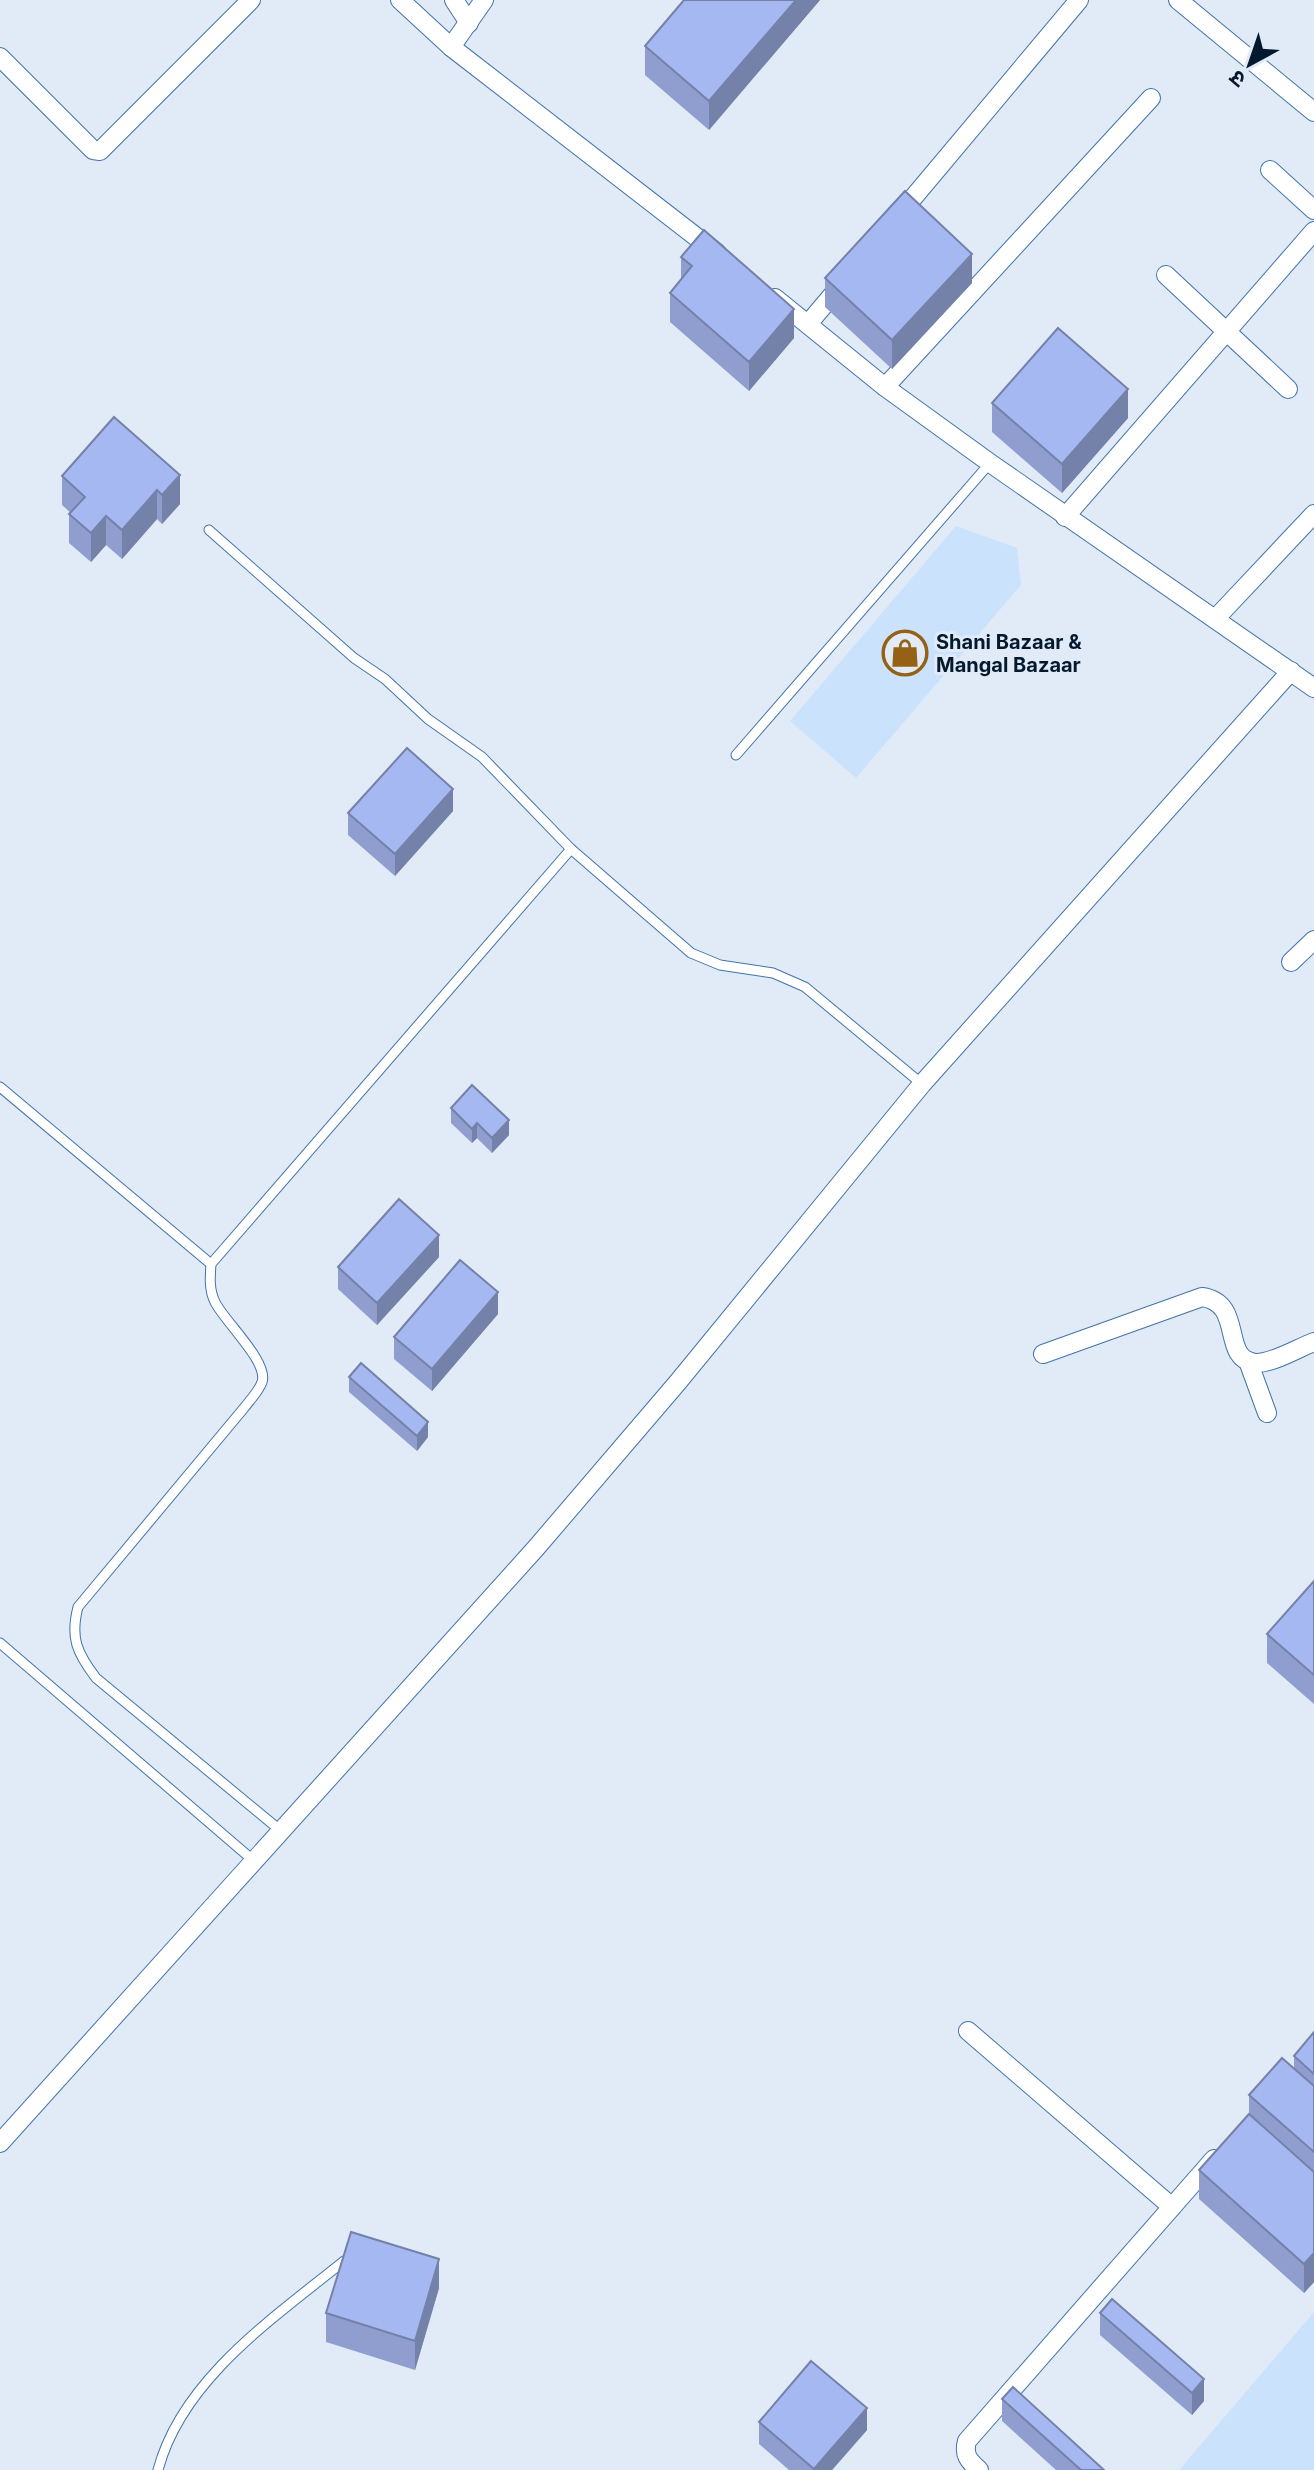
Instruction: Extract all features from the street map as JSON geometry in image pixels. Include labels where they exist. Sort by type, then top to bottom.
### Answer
[{"type":"street","points":[[0,57],[93,150],[100,151],[251,0]]},
{"type":"street","points":[[400,0],[451,47],[734,266]]},
{"type":"street","points":[[454,0],[469,23]]},
{"type":"street","points":[[451,47],[484,0]]},
{"type":"street","points":[[890,226],[1079,0]]},
{"type":"street","points":[[1178,0],[1314,112]]},
{"type":"street","points":[[885,387],[1151,98]]},
{"type":"street","points":[[1270,170],[1314,210]]},
{"type":"street","points":[[1065,517],[1314,231]]},
{"type":"street","points":[[808,324],[850,274]]},
{"type":"street","points":[[1166,275],[1288,389]]},
{"type":"street","points":[[759,285],[885,387],[1065,517],[1314,688]]},
{"type":"street","points":[[1216,618],[1314,514]]},
{"type":"street","points":[[0,2143],[587,1489],[922,1084],[1291,671]]},
{"type":"street","points":[[1291,962],[1314,940]]},
{"type":"street","points":[[1043,1354],[1202,1297],[1217,1299],[1225,1307],[1238,1352],[1248,1361],[1267,1413]]},
{"type":"street","points":[[1248,1361],[1258,1363],[1314,1342]]},
{"type":"street","points":[[968,2031],[1172,2207]]},
{"type":"street","points":[[979,2470],[969,2462],[965,2451],[967,2441],[1223,2149]]},
{"type":"lane","points":[[736,755],[990,463]]},
{"type":"lane","points":[[209,530],[354,658],[385,679],[428,719],[482,757],[571,849],[691,953],[720,965],[773,973],[805,987],[922,1084]]},
{"type":"lane","points":[[281,1831],[96,1678],[76,1651],[72,1628],[78,1607],[91,1587],[244,1408],[263,1381],[258,1359],[214,1299],[209,1281],[211,1264],[571,849]]},
{"type":"lane","points":[[0,1087],[211,1264]]},
{"type":"lane","points":[[0,1643],[254,1861]]},
{"type":"lane","points":[[158,2470],[186,2409],[211,2378],[255,2334],[344,2261]]},
{"type":"shaded area","name":"Shani Bazaar & Mangal Bazaar","points":[[956,526],[1017,548],[1021,585],[856,778],[790,721]]},
{"type":"shaded area","points":[[1314,2312],[1314,2470],[1179,2470]]},
{"type":"building","points":[[684,0],[796,0],[709,101],[645,46]]},
{"type":"building","points":[[905,191],[972,254],[892,340],[825,278]]},
{"type":"building","points":[[704,230],[794,309],[749,362],[670,293],[692,266],[681,257]]},
{"type":"building","points":[[1058,328],[1128,389],[1062,464],[992,403]]},
{"type":"building","points":[[114,417],[180,475],[162,495],[157,490],[122,530],[106,516],[91,533],[69,514],[85,497],[62,476]]},
{"type":"building","points":[[407,748],[453,789],[395,854],[348,813]]},
{"type":"building","points":[[472,1085],[509,1120],[492,1138],[477,1123],[472,1129],[451,1108]]},
{"type":"building","points":[[399,1199],[439,1235],[377,1303],[338,1267]]},
{"type":"building","points":[[460,1260],[498,1292],[432,1369],[394,1337]]},
{"type":"building","points":[[361,1363],[428,1422],[417,1436],[349,1377]]},
{"type":"building","points":[[1314,1581],[1314,1675],[1267,1634]]},
{"type":"building","points":[[1314,2032],[1314,2074],[1294,2056]]},
{"type":"building","points":[[1282,2058],[1314,2086],[1314,2152],[1249,2095]]},
{"type":"building","points":[[1249,2114],[1314,2172],[1314,2253],[1304,2264],[1199,2170]]},
{"type":"building","points":[[351,2232],[439,2259],[415,2341],[326,2313]]},
{"type":"building","points":[[1112,2299],[1204,2379],[1192,2393],[1100,2313]]},
{"type":"building","points":[[811,2361],[867,2408],[814,2469],[759,2422]]},
{"type":"building","points":[[1013,2387],[1104,2470],[1081,2470],[1002,2399]]},
{"type":"place","name":"Shani Bazaar & Mangal Bazaar","points":[[905,653]]}]
